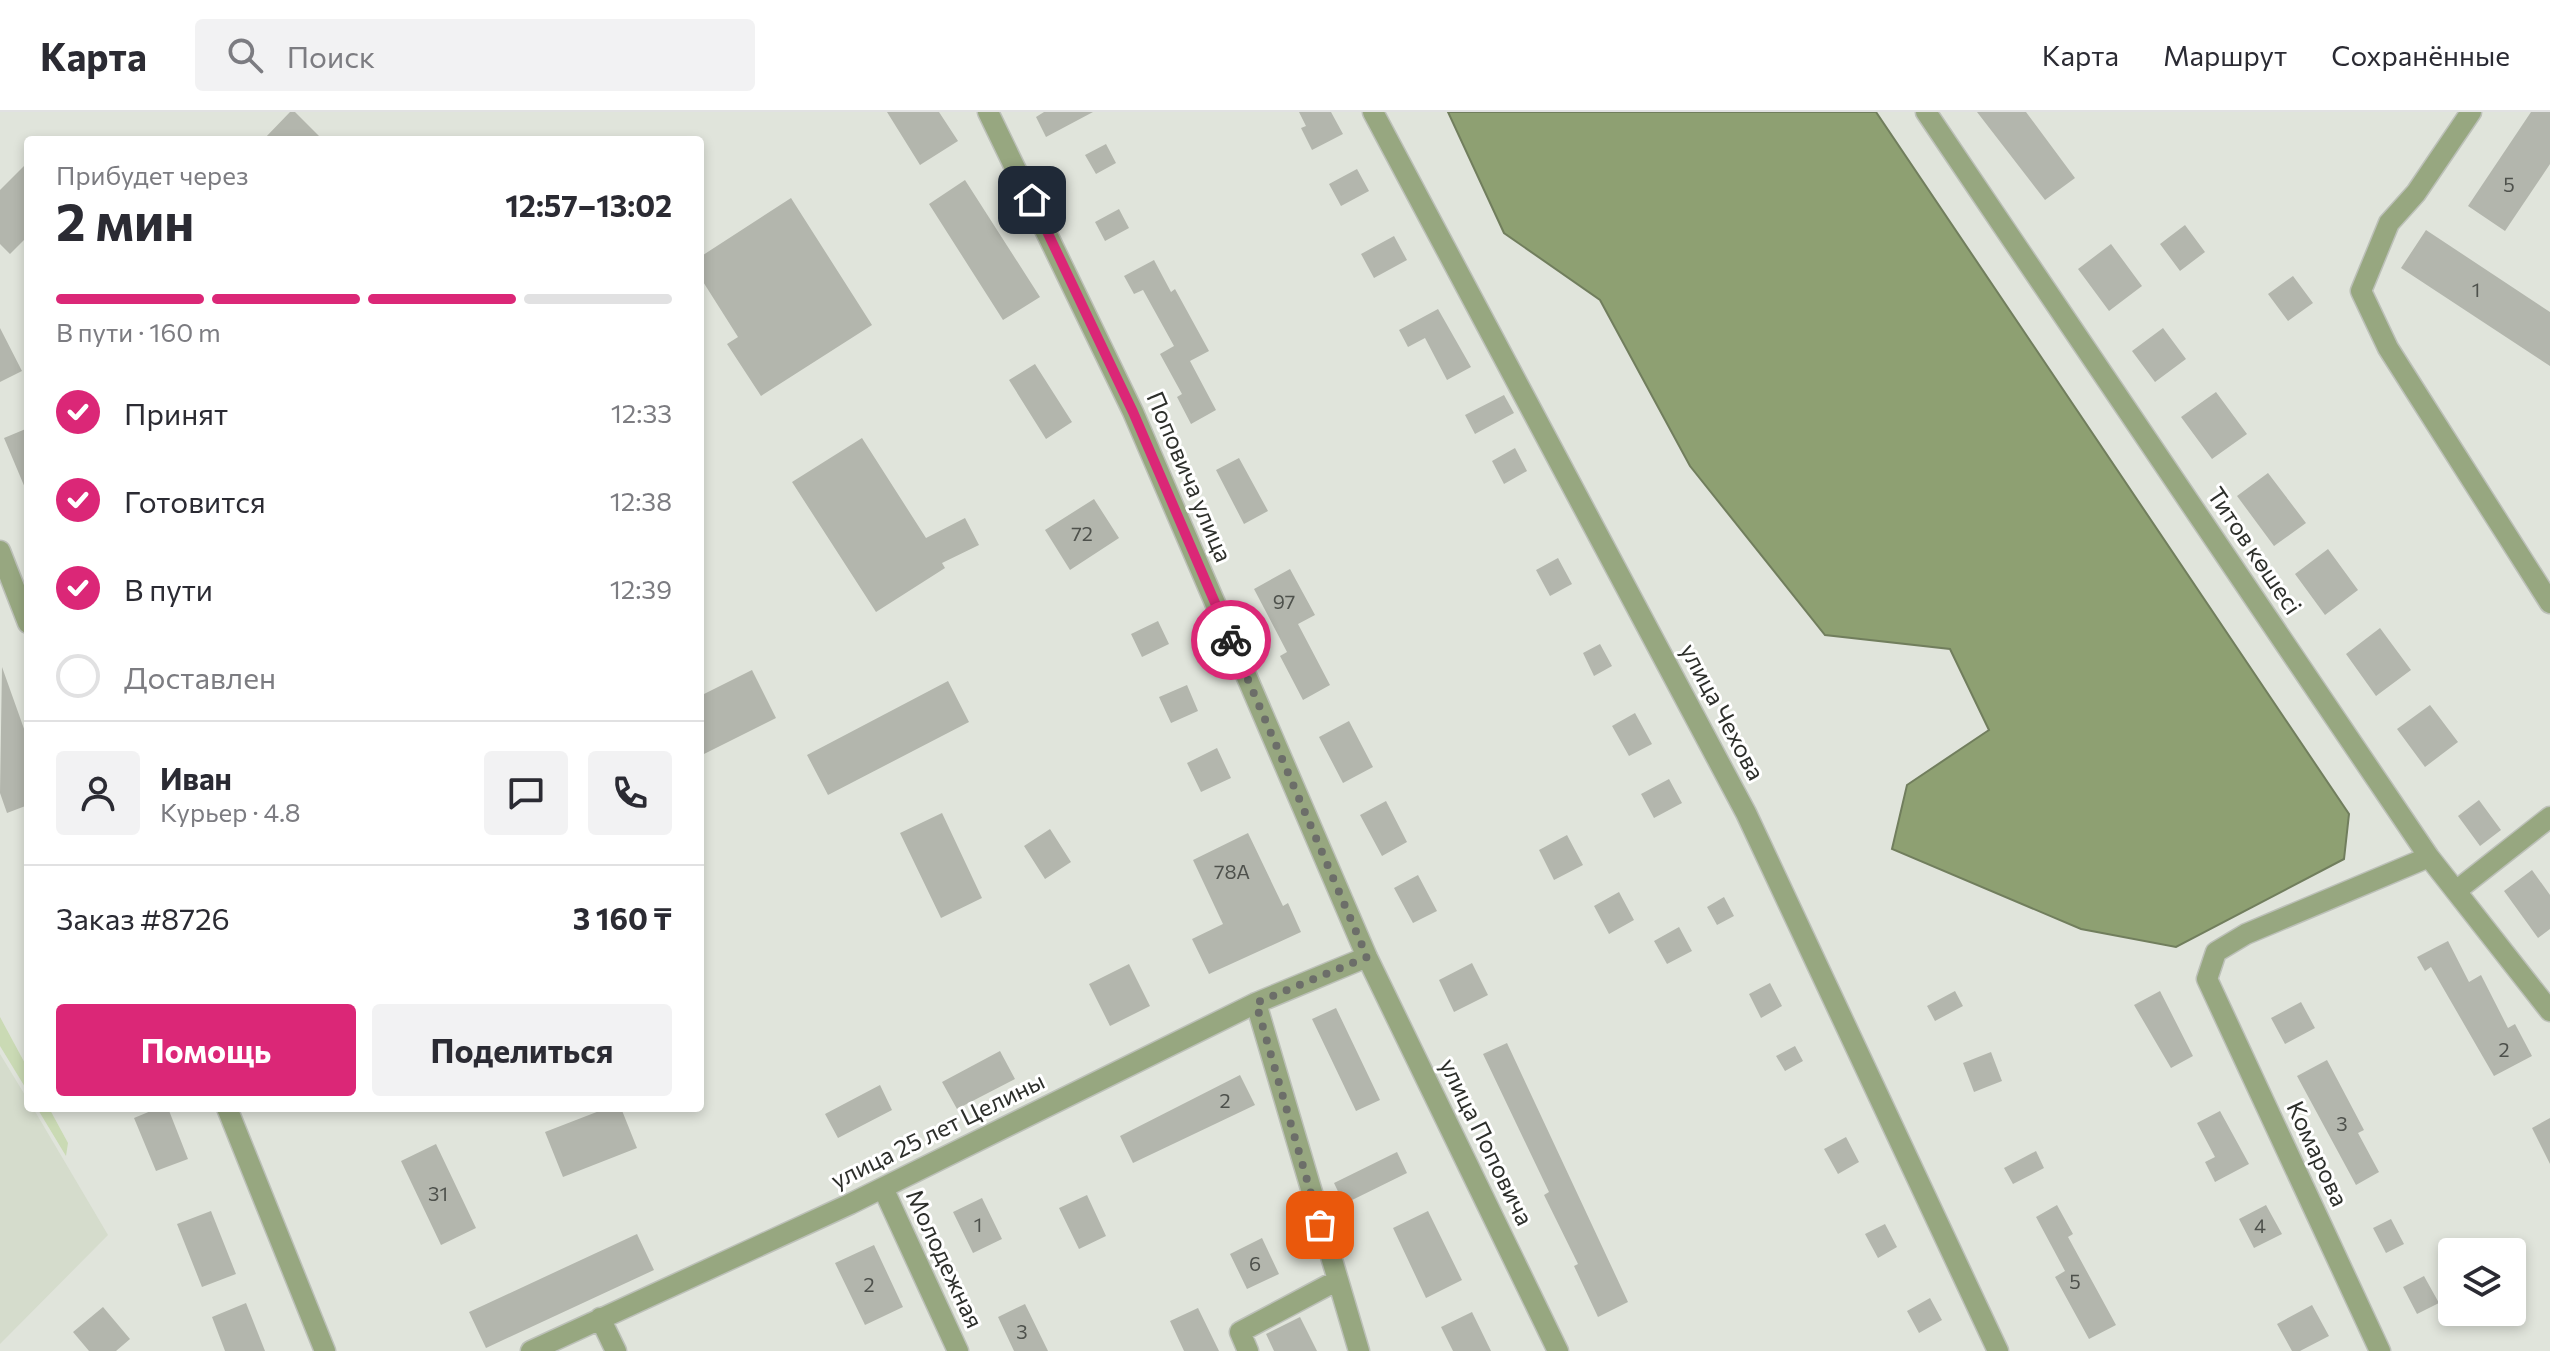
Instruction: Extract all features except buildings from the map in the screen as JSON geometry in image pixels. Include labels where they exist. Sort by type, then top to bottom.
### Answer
[{"type":"street","name":"Поповича улица","points":[[988,112],[1133,412],[1367,957]]},
{"type":"street","name":"улица Чехова","points":[[1373,112],[1746,813],[1998,1351]]},
{"type":"street","name":"Титов көшесі","points":[[1926,112],[2429,857],[2550,1010]]},
{"type":"street","points":[[2471,112],[2416,193],[2389,223],[2361,291],[2388,348],[2550,603]]},
{"type":"street","points":[[0,551],[24,613]]},
{"type":"street","points":[[2456,891],[2550,817]]},
{"type":"street","name":"Комарова","points":[[2380,1351],[2207,979],[2216,952],[2246,934],[2429,857]]},
{"type":"street","name":"улица 25 лет Целины","points":[[531,1351],[883,1188],[1256,1003],[1367,957]]},
{"type":"street","name":"улица Поповича","points":[[1367,957],[1558,1351]]},
{"type":"street","points":[[1256,1003],[1359,1351]]},
{"type":"street","points":[[229,1112],[325,1351]]},
{"type":"street","name":"Молодежная","points":[[883,1188],[958,1351]]},
{"type":"street","points":[[1248,1351],[1240,1332],[1336,1281]]},
{"type":"street","points":[[600,1318],[616,1351]]},
{"type":"shaded area","points":[[1448,112],[1876,112],[2349,814],[2344,859],[2176,947],[2081,929],[1892,849],[1907,785],[1989,730],[1950,649],[1825,635],[1690,466],[1600,300],[1504,233]]},
{"type":"shaded area","points":[[0,1017],[24,1062],[24,1085],[0,1046]]},
{"type":"shaded area","points":[[0,1054],[24,1093],[24,1112],[35,1112],[108,1235],[0,1344]]},
{"type":"shaded area","points":[[39,1112],[51,1112],[68,1143],[66,1156]]},
{"type":"way so far","points":[[1231,640],[1367,957],[1256,1003],[1320,1225]]},
{"type":"route","points":[[1032,200],[1133,412],[1231,640]]}]
